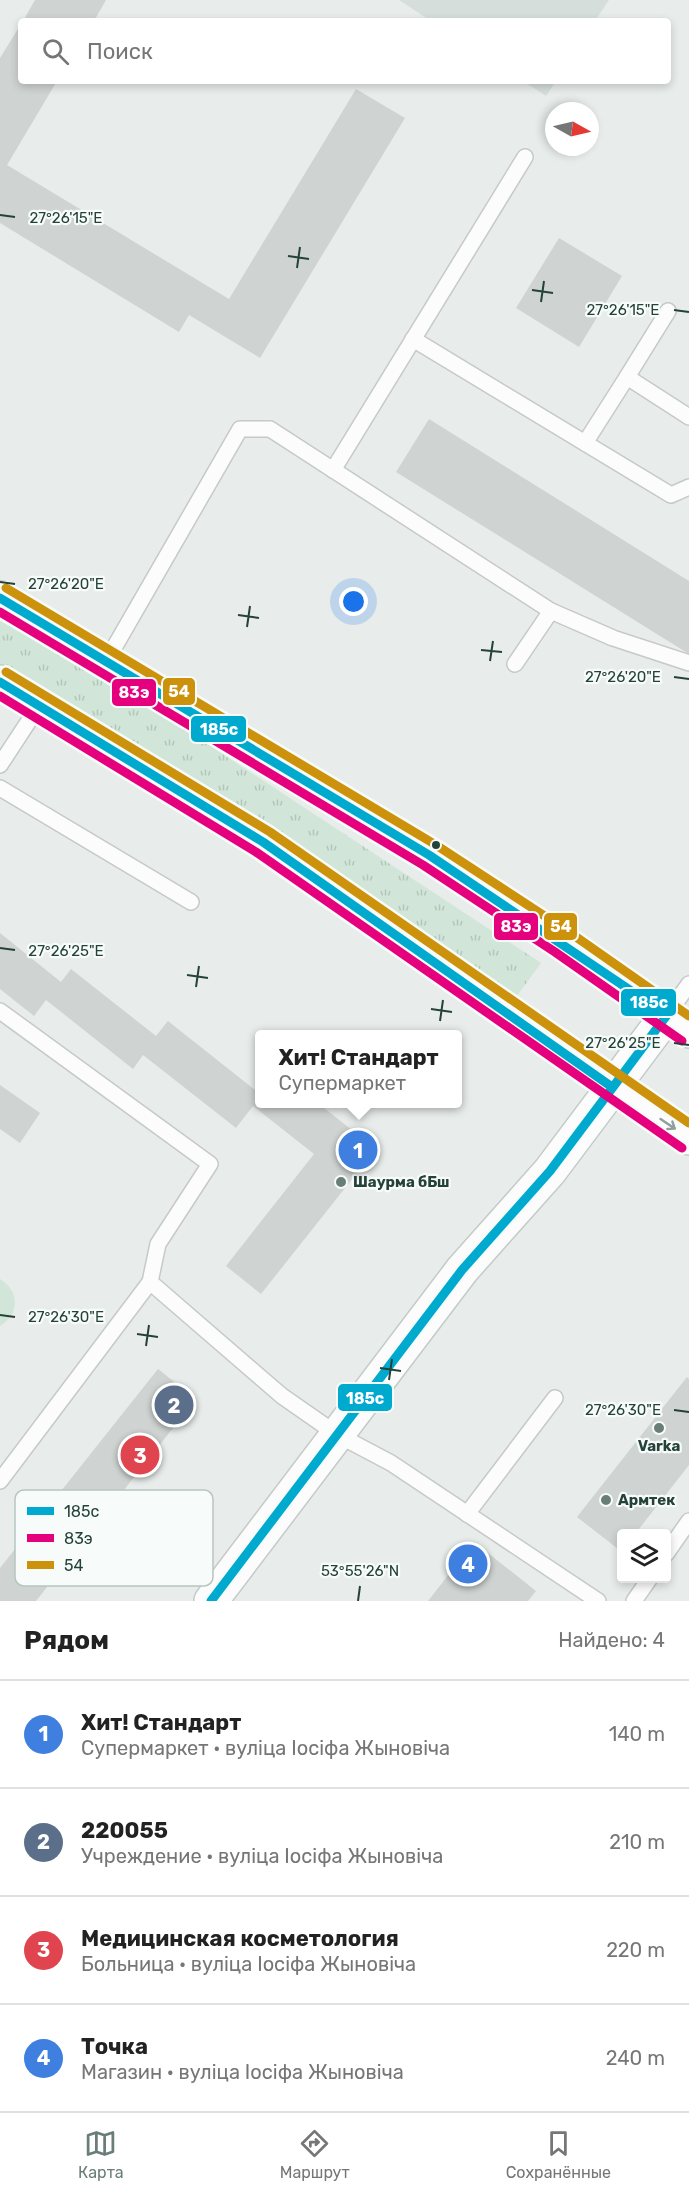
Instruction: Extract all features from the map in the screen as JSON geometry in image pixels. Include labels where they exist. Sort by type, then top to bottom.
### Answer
[{"type":"main road","points":[[0,598],[107,660],[429,855],[562,942],[678,1023],[612,1087],[550,1171],[462,1270],[211,1601]]},
{"type":"main road","points":[[0,682],[40,704],[263,842],[612,1087],[689,1138]]},
{"type":"lane","points":[[333,470],[525,158]]},
{"type":"lane","points":[[585,443],[668,311]]},
{"type":"lane","points":[[413,339],[671,495],[689,487]]},
{"type":"lane","points":[[627,377],[689,417]]},
{"type":"lane","points":[[107,660],[240,429],[270,429],[551,611],[613,638],[689,663]]},
{"type":"lane","points":[[514,664],[551,611]]},
{"type":"lane","points":[[0,765],[40,704]]},
{"type":"lane","points":[[0,788],[191,902]]},
{"type":"lane","points":[[678,1023],[689,984]]},
{"type":"lane","points":[[0,1011],[210,1164],[158,1244],[150,1282],[0,1481]]},
{"type":"lane","points":[[150,1282],[282,1396],[338,1435],[390,1464],[466,1514],[576,1595],[598,1601]]},
{"type":"lane","points":[[466,1514],[555,1398]]},
{"type":"lane","points":[[671,1547],[689,1521]]},
{"type":"lane","points":[[634,1601],[647,1583]]},
{"type":"shaded area","points":[[399,0],[609,0],[597,18],[426,18]]},
{"type":"shaded area","points":[[528,84],[554,84],[546,96]]},
{"type":"green space","points":[[0,621],[116,684],[541,963],[517,996],[178,771],[0,669]]},
{"type":"green space","points":[[0,1279],[11,1290],[15,1302],[11,1315],[0,1326]]},
{"type":"building","points":[[35,0],[106,0],[96,18],[25,18]]},
{"type":"building","points":[[18,29],[18,84],[55,84],[7,165],[229,299],[356,89],[405,118],[260,358],[189,315],[179,332],[0,223],[0,58]]},
{"type":"building","points":[[559,238],[622,276],[579,347],[516,308]]},
{"type":"building","points":[[429,419],[689,581],[689,654],[396,472]]},
{"type":"building","points":[[0,933],[61,982],[71,969],[156,1036],[168,1021],[255,1090],[255,1108],[253,1106],[236,1128],[143,1055],[133,1069],[46,1000],[34,1016],[0,989]]},
{"type":"building","points":[[0,1085],[40,1113],[20,1143],[0,1129]]},
{"type":"building","points":[[256,1108],[324,1108],[376,1149],[261,1294],[226,1266],[314,1154]]},
{"type":"building","points":[[158,1369],[196,1399],[124,1490],[62,1490]]},
{"type":"building","points":[[687,1377],[689,1379],[689,1465],[639,1529],[617,1529],[617,1548],[577,1517]]},
{"type":"building","points":[[474,1542],[536,1591],[528,1601],[428,1601]]},
{"type":"building","points":[[15,1549],[15,1586],[48,1586],[36,1601],[0,1601],[0,1568]]},
{"type":"transit line","name":"54","points":[[6,588],[436,845],[569,932],[689,1016]]},
{"type":"transit line","name":"185с","points":[[0,598],[429,855],[667,1015],[550,1171],[462,1270],[211,1601]]},
{"type":"transit line","name":"83э","points":[[0,612],[423,865],[555,952],[682,1041]]},
{"type":"transit line","name":"54","points":[[6,672],[270,832],[689,1123]]},
{"type":"transit line","name":"185с","points":[[0,682],[263,842],[612,1087]]},
{"type":"transit line","name":"83э","points":[[0,696],[256,852],[682,1148]]},
{"type":"place","name":"Хит! Стандарт","points":[[358,1150]]},
{"type":"place","name":"Шаурма бБш","points":[[341,1182]]},
{"type":"place","name":"220055","points":[[174,1405]]},
{"type":"place","name":"Varka","points":[[659,1428]]},
{"type":"place","name":"Медицинская косметология","points":[[140,1455]]},
{"type":"place","name":"Армтек","points":[[606,1500]]},
{"type":"place","name":"Точка","points":[[468,1564]]}]
